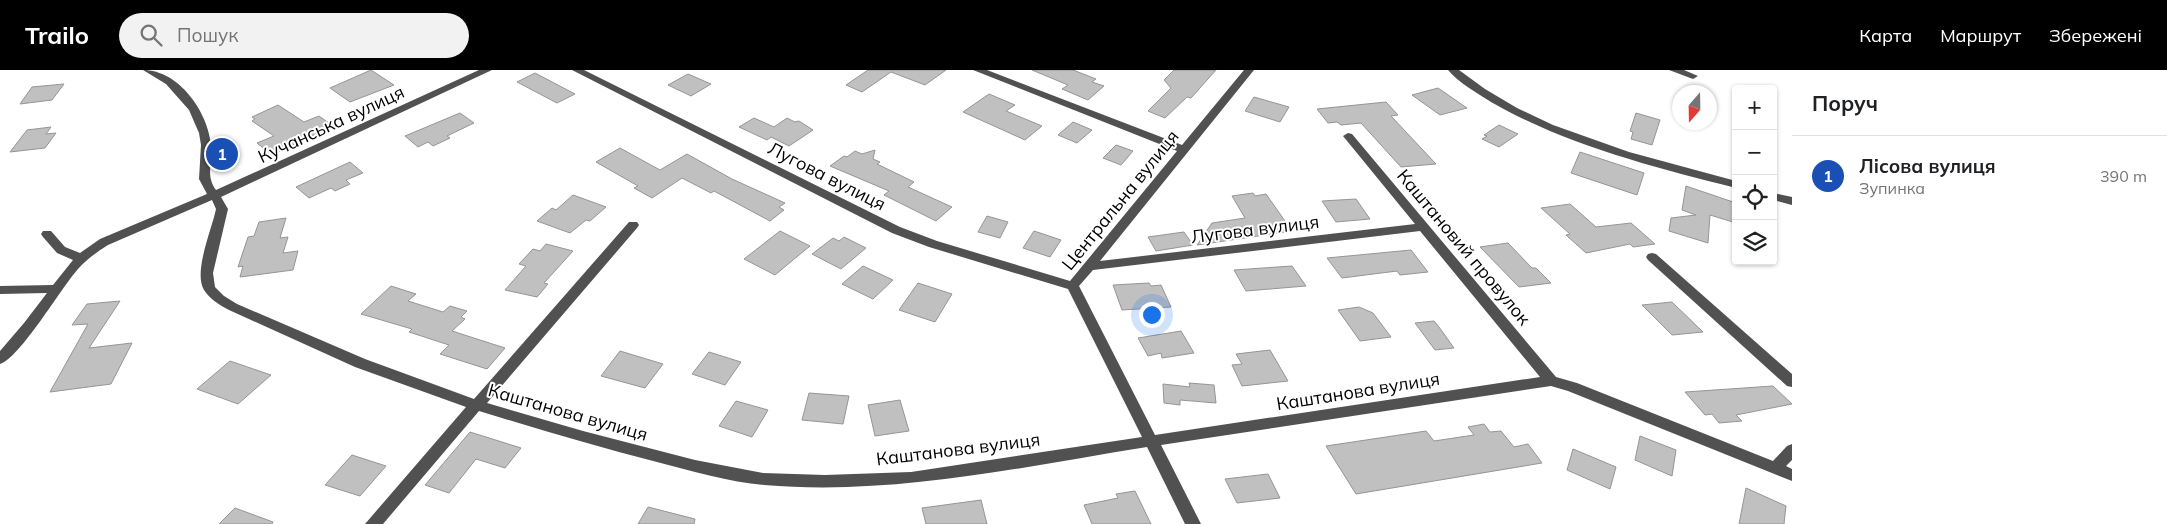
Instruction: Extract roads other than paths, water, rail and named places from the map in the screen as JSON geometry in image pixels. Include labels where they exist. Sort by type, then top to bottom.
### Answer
[{"type":"street","name":"Каштанова вулиця","points":[[148,70],[169,80],[180,91],[202,124],[206,145],[205,182],[215,195],[222,209],[206,274],[207,287],[216,297],[233,307],[360,363],[476,406],[676,462],[763,479],[825,481],[911,478],[1535,382],[1551,382],[1572,387],[1792,475]]},
{"type":"street","points":[[158,75],[169,70]]},
{"type":"street","name":"Кучанська вулиця","points":[[0,359],[38,316],[80,258],[104,242],[215,195],[487,70]]},
{"type":"street","name":"Лугова вулиця","points":[[577,70],[896,230],[933,244],[1073,286]]},
{"type":"street","points":[[978,70],[1185,150]]},
{"type":"street","name":"Центральна вулиця","points":[[1193,524],[1073,286],[1249,70]]},
{"type":"street","points":[[1453,70],[1467,83],[1523,116],[1622,153],[1732,185]]},
{"type":"street","points":[[1674,70],[1693,76]]},
{"type":"street","name":"Каштановий провулок","points":[[1348,136],[1551,382]]},
{"type":"street","points":[[1777,197],[1792,201]]},
{"type":"street","points":[[373,524],[633,225]]},
{"type":"street","name":"Лугова вулиця","points":[[1091,266],[1423,227]]},
{"type":"street","points":[[47,234],[61,250],[80,258]]},
{"type":"street","points":[[1652,257],[1792,382]]},
{"type":"street","points":[[0,290],[56,290]]},
{"type":"street","points":[[1775,468],[1792,450]]},
{"type":"place","name":"Лісова вулиця","points":[[222,154]]}]
